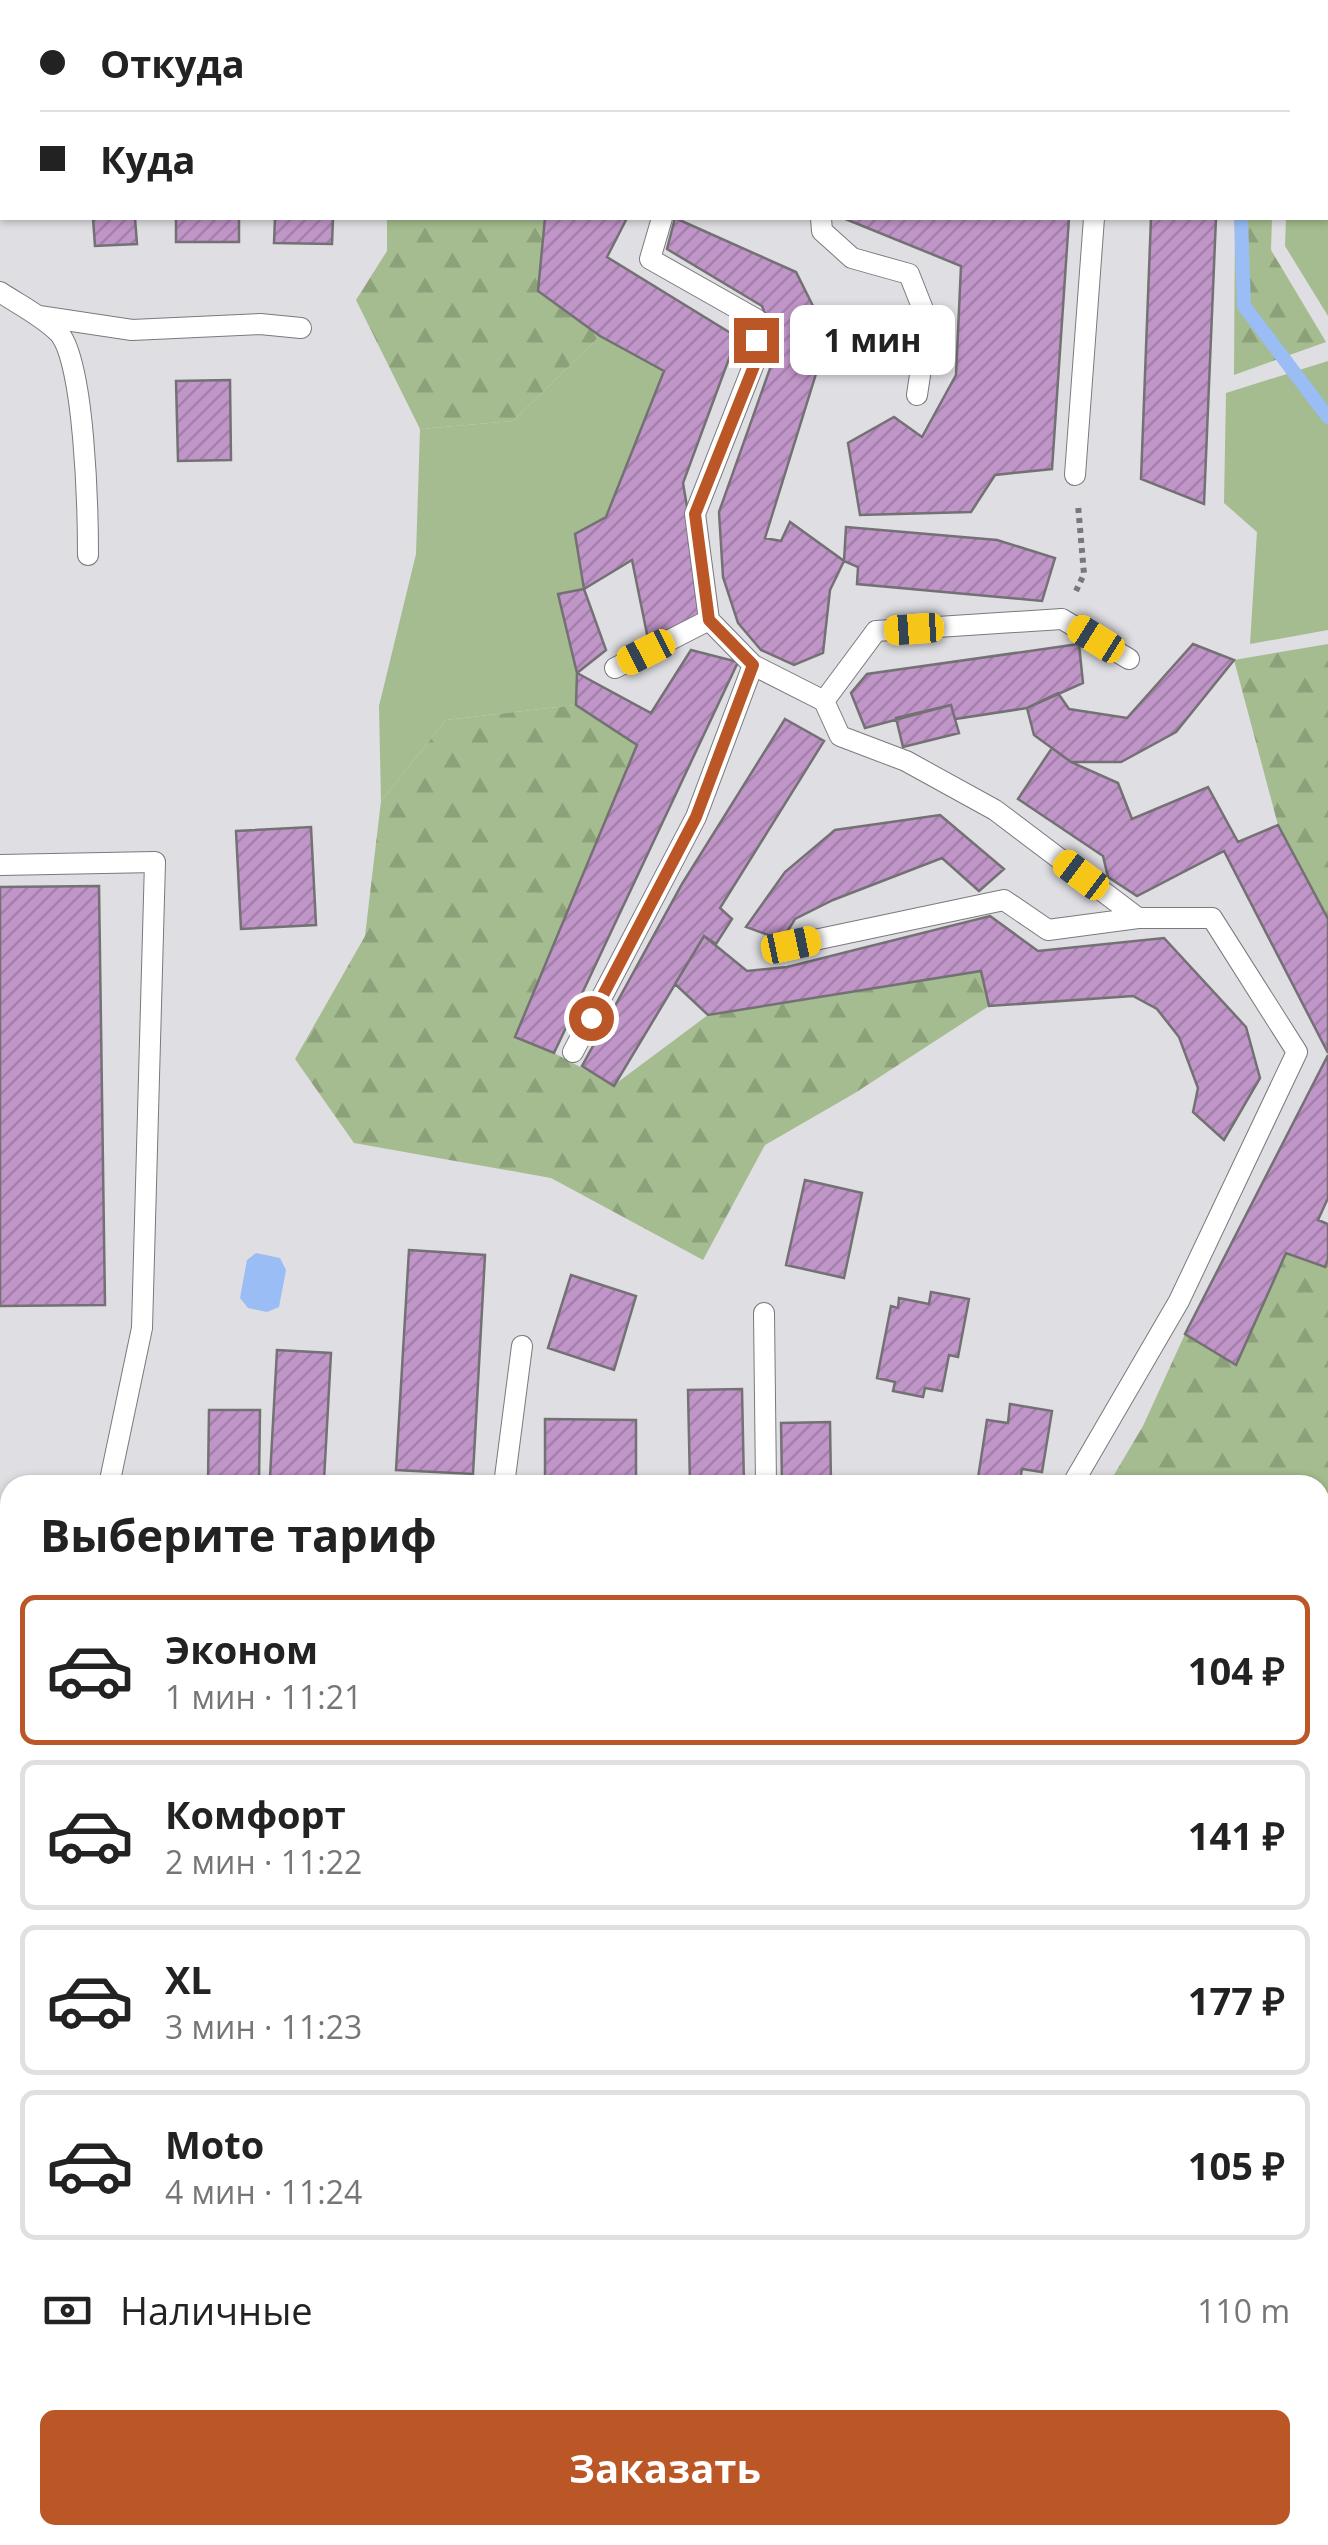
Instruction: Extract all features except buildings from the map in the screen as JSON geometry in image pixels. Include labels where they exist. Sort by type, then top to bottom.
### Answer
[{"type":"lane","points":[[661,220],[650,259],[756,319],[756,361],[695,514],[709,620],[753,665],[824,701],[840,736],[906,762],[995,810],[1138,918]]},
{"type":"lane","points":[[821,220],[822,231],[852,258],[910,274],[928,322],[917,395]]},
{"type":"lane","points":[[1075,475],[1094,220]]},
{"type":"lane","points":[[0,292],[60,334],[72,366],[88,486],[88,556]]},
{"type":"lane","points":[[32,314],[132,330],[260,324],[300,328]]},
{"type":"lane","points":[[824,701],[876,631],[1062,618],[1129,659]]},
{"type":"lane","points":[[615,668],[709,620]]},
{"type":"lane","points":[[573,1052],[696,817],[753,665]]},
{"type":"lane","points":[[0,865],[154,862],[142,1328],[111,1475]]},
{"type":"lane","points":[[791,945],[1004,900],[1048,930],[1138,918],[1212,918],[1297,1052],[1179,1301],[1078,1475]]},
{"type":"lane","points":[[764,1313],[766,1475]]},
{"type":"lane","points":[[505,1475],[522,1346]]},
{"type":"path","points":[[1062,618],[1084,574],[1075,475]]},
{"type":"green space","points":[[387,220],[545,220],[538,291],[600,336],[513,421],[420,429],[356,300],[387,251]]},
{"type":"green space","points":[[1235,220],[1272,220],[1271,250],[1326,342],[1234,375]]},
{"type":"green space","points":[[1286,220],[1328,220],[1328,316],[1285,246]]},
{"type":"green space","points":[[600,336],[664,371],[606,517],[575,534],[584,589],[559,595],[577,673],[576,705],[446,720],[381,801],[379,706],[416,554],[420,429],[513,421]]},
{"type":"green space","points":[[1328,361],[1328,630],[1250,644],[1257,532],[1224,503],[1226,393]]},
{"type":"green space","points":[[1328,644],[1328,919],[1278,825],[1234,660]]},
{"type":"green space","points":[[576,705],[637,745],[554,1053],[614,1085],[708,1015],[981,971],[989,1006],[855,1093],[765,1145],[703,1260],[551,1178],[354,1143],[295,1059],[365,936],[381,801],[446,720]]},
{"type":"green space","points":[[1286,1253],[1324,1267],[1328,1259],[1328,1475],[1114,1475],[1143,1426],[1185,1334],[1236,1364]]},
{"type":"water","points":[[256,1253],[280,1258],[286,1270],[279,1307],[267,1312],[248,1308],[240,1298],[247,1260]]},
{"type":"waterway","points":[[1241,220],[1244,306],[1328,417]]},
{"type":"route","points":[[591,1018],[696,817],[753,665],[709,620],[695,514],[756,361],[756,340]]}]
